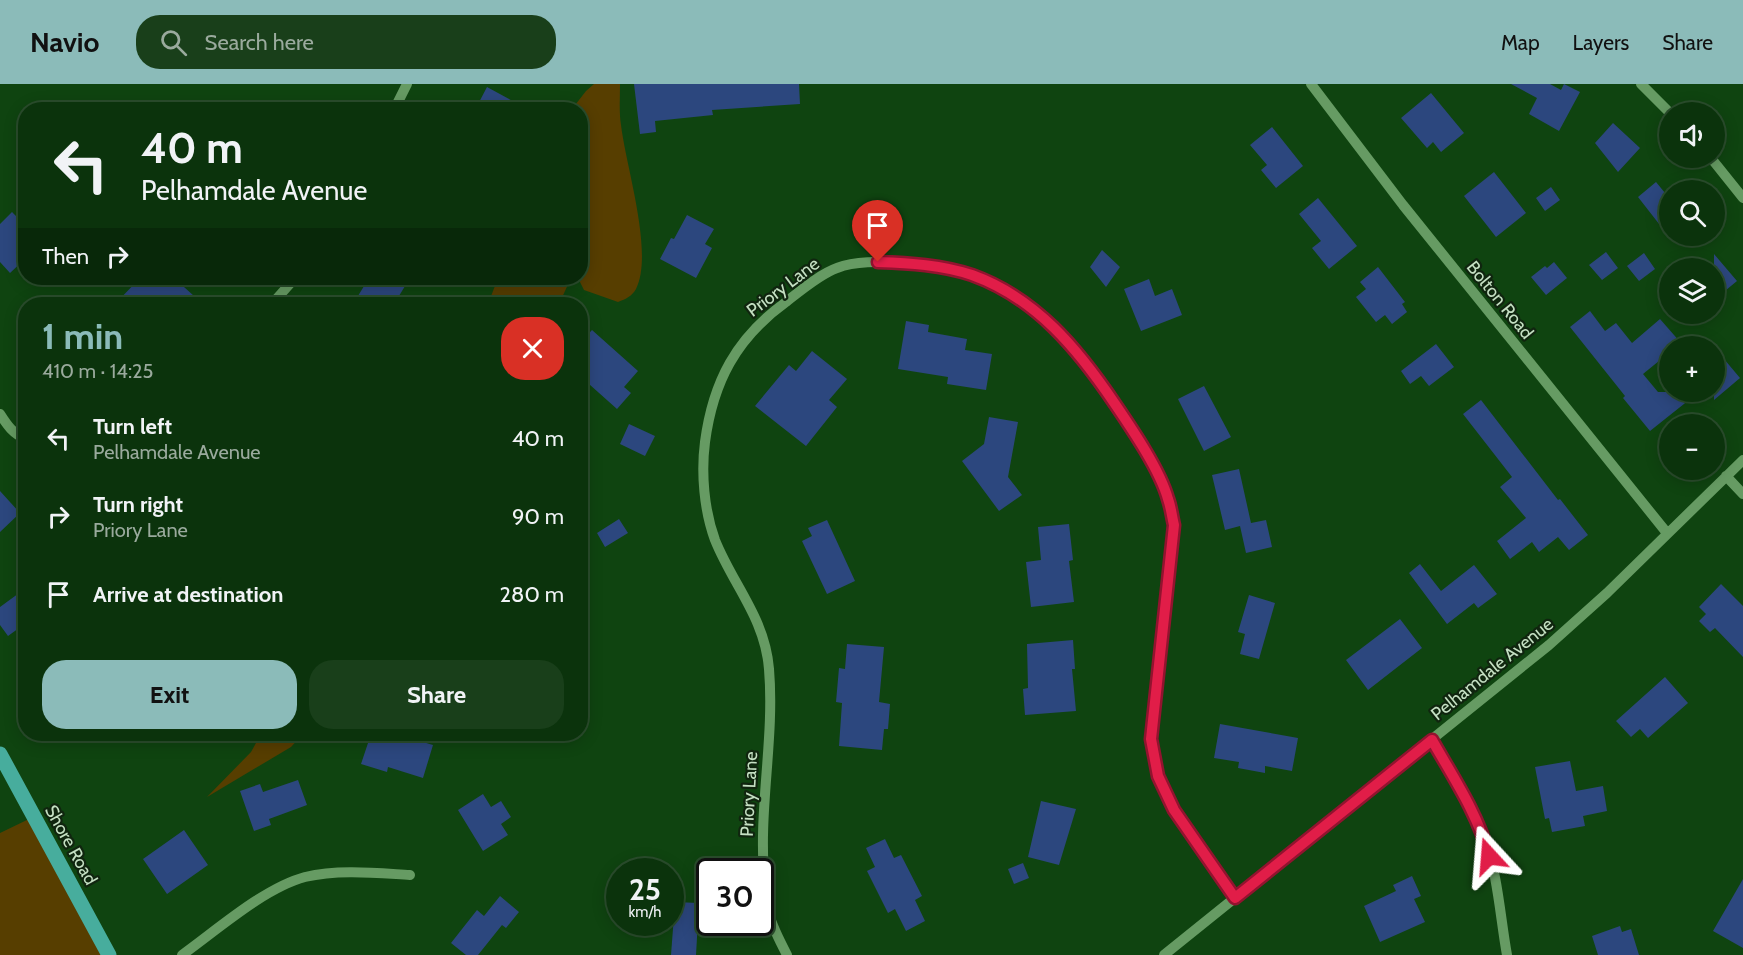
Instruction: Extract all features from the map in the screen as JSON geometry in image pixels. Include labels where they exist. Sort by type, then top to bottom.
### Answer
[{"type":"main road","name":"Shore Road","points":[[0,754],[109,955]]},
{"type":"street","points":[[398,102],[408,84]]},
{"type":"street","name":"Bolton Road","points":[[1311,84],[1402,205],[1667,533]]},
{"type":"street","points":[[1641,84],[1659,102]]},
{"type":"street","points":[[1719,168],[1743,198]]},
{"type":"street","name":"Priory Lane","points":[[787,955],[768,910],[763,865],[770,672],[759,623],[715,538],[707,510],[704,475],[705,442],[718,387],[741,343],[768,317],[810,284],[837,268],[858,263],[902,263],[949,269],[972,275],[1024,302],[1059,332],[1092,370],[1148,457],[1168,497],[1174,525],[1151,739],[1158,776],[1174,810],[1235,898]]},
{"type":"street","points":[[280,297],[290,285]]},
{"type":"street","points":[[0,414],[7,426],[18,436]]},
{"type":"street","name":"Pelhamdale Avenue","points":[[1164,955],[1549,645],[1607,593],[1743,460]]},
{"type":"street","points":[[1726,476],[1743,494]]},
{"type":"street","points":[[1432,740],[1471,808],[1485,839],[1494,874],[1507,955]]},
{"type":"street","points":[[182,955],[255,902],[276,889],[303,878],[320,874],[360,872],[410,875]]},
{"type":"shaded area","points":[[594,84],[620,84],[621,125],[637,209],[642,254],[641,273],[636,289],[633,294],[618,302],[584,290],[582,285],[588,285],[588,102],[577,102]]},
{"type":"shaded area","points":[[495,285],[568,285],[562,297],[491,297]]},
{"type":"shaded area","points":[[257,741],[297,741],[291,747],[207,797],[251,752]]},
{"type":"shaded area","points":[[29,819],[104,955],[0,955],[0,833]]},
{"type":"building","points":[[634,84],[799,84],[800,104],[712,110],[713,115],[655,121],[656,132],[640,134]]},
{"type":"building","points":[[1511,84],[1550,84],[1561,90],[1564,84],[1580,92],[1559,131],[1529,114],[1537,98]]},
{"type":"building","points":[[487,87],[514,102],[479,102]]},
{"type":"building","points":[[1431,93],[1464,133],[1441,152],[1433,142],[1427,148],[1401,118]]},
{"type":"building","points":[[1613,123],[1640,148],[1618,172],[1595,143]]},
{"type":"building","points":[[1272,127],[1303,166],[1276,188],[1261,170],[1267,165],[1250,145]]},
{"type":"building","points":[[1494,172],[1526,213],[1496,237],[1464,196]]},
{"type":"building","points":[[1656,182],[1659,186],[1659,224],[1638,197]]},
{"type":"building","points":[[1551,187],[1560,200],[1545,211],[1536,198]]},
{"type":"building","points":[[1318,198],[1357,246],[1329,269],[1312,248],[1321,241],[1299,214]]},
{"type":"building","points":[[12,212],[18,218],[18,266],[10,273],[0,262],[0,224]]},
{"type":"building","points":[[687,215],[714,229],[705,244],[712,248],[696,278],[660,259]]},
{"type":"building","points":[[1102,250],[1120,267],[1106,287],[1090,267]]},
{"type":"building","points":[[1606,252],[1618,268],[1602,280],[1589,265]]},
{"type":"building","points":[[1644,253],[1655,269],[1639,281],[1627,266]]},
{"type":"building","points":[[1554,262],[1567,278],[1546,295],[1531,277]]},
{"type":"building","points":[[1378,267],[1405,302],[1402,304],[1407,312],[1392,324],[1385,315],[1376,322],[1356,297],[1366,289],[1360,282]]},
{"type":"building","points":[[1725,267],[1737,281],[1725,291]]},
{"type":"building","points":[[1149,279],[1155,296],[1172,289],[1182,315],[1141,331],[1124,289]]},
{"type":"building","points":[[133,285],[182,285],[194,296],[193,297],[122,297]]},
{"type":"building","points":[[365,285],[406,285],[398,297],[357,297]]},
{"type":"building","points":[[1590,311],[1605,331],[1616,323],[1632,343],[1659,320],[1659,324],[1664,324],[1675,336],[1659,336],[1659,361],[1643,374],[1659,392],[1659,402],[1686,402],[1671,414],[1659,414],[1659,424],[1650,431],[1570,327]]},
{"type":"building","points":[[906,321],[929,325],[928,332],[967,339],[965,350],[992,354],[986,390],[947,384],[948,377],[898,369]]},
{"type":"building","points":[[592,330],[638,371],[624,387],[631,393],[617,409],[588,383],[588,334]]},
{"type":"building","points":[[1436,344],[1454,367],[1429,386],[1421,376],[1410,384],[1401,371]]},
{"type":"building","points":[[812,351],[847,379],[829,400],[837,407],[806,446],[755,406],[789,365],[796,371]]},
{"type":"building","points":[[1725,360],[1740,378],[1725,391]]},
{"type":"building","points":[[1204,386],[1231,437],[1204,451],[1178,399]]},
{"type":"building","points":[[1481,400],[1588,535],[1569,550],[1558,537],[1539,552],[1532,542],[1510,559],[1497,541],[1526,518],[1500,487],[1512,477],[1463,414]]},
{"type":"building","points":[[989,417],[1018,422],[1008,477],[1022,495],[999,511],[962,461],[984,444]]},
{"type":"building","points":[[629,424],[655,436],[645,456],[620,444]]},
{"type":"building","points":[[1239,469],[1251,523],[1266,520],[1272,547],[1246,553],[1240,526],[1225,530],[1212,475]]},
{"type":"building","points":[[0,491],[18,511],[18,515],[0,532]]},
{"type":"building","points":[[619,519],[628,533],[605,547],[597,533]]},
{"type":"building","points":[[827,520],[855,581],[827,594],[802,541],[812,536],[808,528]]},
{"type":"building","points":[[1069,524],[1073,560],[1069,561],[1074,602],[1031,607],[1026,562],[1041,560],[1038,527]]},
{"type":"building","points":[[1420,564],[1441,591],[1474,565],[1497,594],[1478,608],[1474,603],[1447,624],[1409,573]]},
{"type":"building","points":[[1721,584],[1743,606],[1743,657],[1715,628],[1710,632],[1699,621],[1706,614],[1699,607]]},
{"type":"building","points":[[18,594],[18,629],[8,636],[0,625],[0,607]]},
{"type":"building","points":[[1249,595],[1275,603],[1259,659],[1240,654],[1245,634],[1238,632]]},
{"type":"building","points":[[1400,619],[1422,648],[1368,690],[1346,660]]},
{"type":"building","points":[[1073,640],[1075,669],[1072,669],[1076,711],[1025,715],[1023,689],[1028,688],[1027,644]]},
{"type":"building","points":[[847,644],[884,647],[879,702],[890,704],[888,729],[884,729],[882,750],[839,746],[842,703],[836,702],[839,668],[845,669]]},
{"type":"building","points":[[1665,677],[1688,703],[1648,738],[1640,729],[1631,737],[1616,721]]},
{"type":"building","points":[[1220,724],[1298,738],[1292,771],[1265,766],[1265,773],[1238,768],[1239,762],[1214,758]]},
{"type":"building","points":[[369,741],[420,741],[433,745],[423,778],[388,767],[387,772],[361,764]]},
{"type":"building","points":[[1570,761],[1576,791],[1603,786],[1607,811],[1583,816],[1585,826],[1552,832],[1549,818],[1545,819],[1535,767]]},
{"type":"building","points":[[298,780],[307,805],[269,819],[271,825],[254,831],[240,791],[260,784],[263,792]]},
{"type":"building","points":[[483,794],[491,807],[501,801],[511,817],[501,824],[508,835],[483,851],[458,810]]},
{"type":"building","points":[[1041,801],[1076,809],[1059,865],[1028,857]]},
{"type":"building","points":[[184,830],[208,865],[167,894],[143,859]]},
{"type":"building","points":[[885,839],[894,858],[901,855],[922,896],[915,900],[925,921],[906,931],[895,909],[888,913],[867,871],[875,867],[866,848]]},
{"type":"building","points":[[1023,863],[1029,878],[1014,884],[1008,869]]},
{"type":"building","points":[[1412,876],[1421,896],[1414,899],[1425,922],[1380,942],[1364,906],[1396,891],[1393,885]]},
{"type":"building","points":[[1743,879],[1743,948],[1713,931]]},
{"type":"building","points":[[500,896],[519,912],[506,928],[502,925],[478,955],[466,955],[451,943],[477,910],[484,916]]},
{"type":"building","points":[[684,902],[696,903],[696,955],[671,955],[672,936],[684,936]]},
{"type":"building","points":[[1620,926],[1622,932],[1631,929],[1639,955],[1598,955],[1592,936]]},
{"type":"route","points":[[878,262],[926,265],[972,275],[1024,302],[1059,332],[1092,370],[1148,457],[1168,497],[1174,525],[1151,739],[1158,776],[1174,810],[1235,898],[1432,740],[1471,808],[1485,839],[1489,856]]}]
